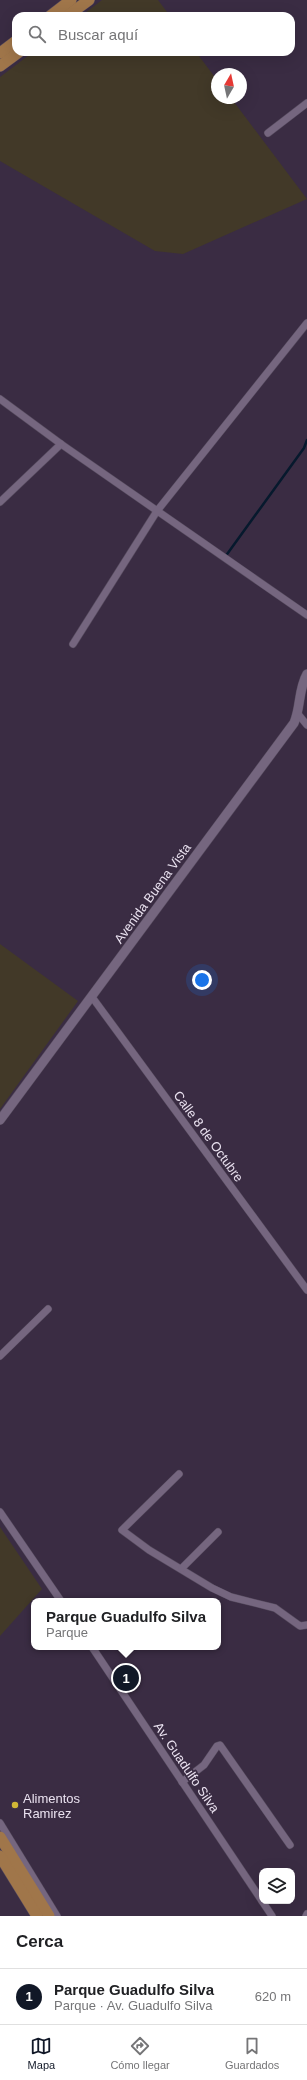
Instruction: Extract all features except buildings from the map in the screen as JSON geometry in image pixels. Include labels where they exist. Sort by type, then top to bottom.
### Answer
[{"type":"main road","points":[[55,12],[71,0]]},
{"type":"main road","points":[[72,12],[89,0]]},
{"type":"main road","points":[[0,53],[12,44]]},
{"type":"main road","points":[[0,66],[14,56]]},
{"type":"main road","points":[[0,1837],[49,1916]]},
{"type":"main road","points":[[0,1856],[37,1916]]},
{"type":"street","points":[[268,133],[307,103]]},
{"type":"street","points":[[73,644],[157,511],[307,322]]},
{"type":"street","points":[[0,399],[61,444],[307,615]]},
{"type":"street","points":[[0,502],[61,444]]},
{"type":"street","name":"Avenida Buena Vista","points":[[0,1120],[92,998],[294,723],[298,714],[299,693],[307,674]]},
{"type":"street","points":[[298,714],[307,726]]},
{"type":"street","name":"Calle 8 de Octubre","points":[[92,998],[307,1290]]},
{"type":"street","points":[[0,1356],[48,1309]]},
{"type":"street","points":[[179,1474],[122,1530],[150,1550],[182,1568],[212,1588],[231,1597],[275,1608],[300,1626],[307,1625]]},
{"type":"street","points":[[0,1512],[59,1598]]},
{"type":"street","points":[[182,1568],[218,1532]]},
{"type":"street","name":"Av. Guadulfo Silva","points":[[94,1650],[259,1897]]},
{"type":"street","points":[[182,1782],[204,1765],[217,1746],[220,1745],[290,1845]]},
{"type":"street","points":[[0,1823],[57,1916]]},
{"type":"street","name":"Av. Guadulfo Silva","points":[[264,1904],[272,1916]]},
{"type":"shaded area","points":[[102,0],[158,0],[167,12],[86,12]]},
{"type":"shaded area","points":[[28,56],[199,56],[211,72],[211,104],[236,104],[307,199],[183,254],[155,251],[0,161],[0,77]]},
{"type":"shaded area","points":[[0,944],[78,1001],[0,1109]]},
{"type":"shaded area","points":[[0,1527],[42,1589],[34,1598],[31,1598],[31,1601],[0,1636]]},
{"type":"green space","points":[[126,1667],[136,1681],[125,1688],[116,1674]]},
{"type":"waterway","points":[[225,557],[304,448],[307,440]]},
{"type":"place","name":"Parque Guadulfo Silva","points":[[126,1678]]},
{"type":"place","name":"Alimentos Ramirez","points":[[15,1805]]}]
